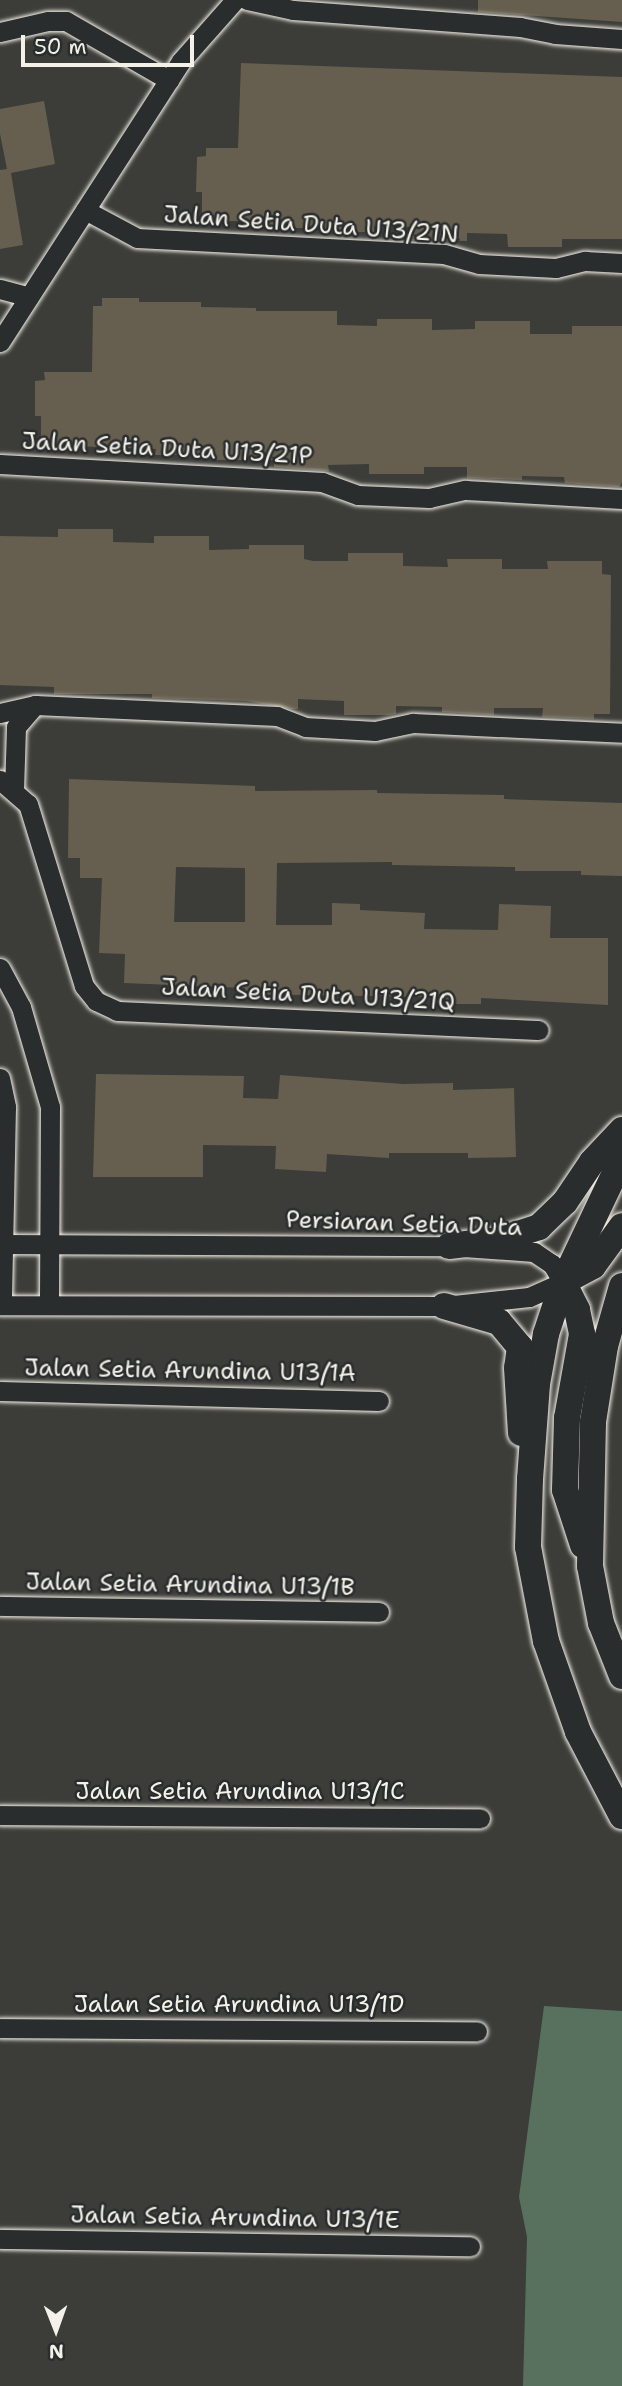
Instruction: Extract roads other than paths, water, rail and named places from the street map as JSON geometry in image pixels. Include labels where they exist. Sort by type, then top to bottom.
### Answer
[{"type":"main road","points":[[449,1246],[499,1240],[539,1227],[565,1202],[592,1162],[622,1130]]},
{"type":"main road","points":[[622,1158],[563,1282],[546,1334],[537,1384],[528,1547],[546,1641],[578,1732],[622,1816]]},
{"type":"main road","points":[[563,1282],[593,1266],[622,1226]]},
{"type":"main road","points":[[563,1282],[577,1310],[582,1334],[567,1419],[565,1490],[590,1566],[601,1623],[622,1676]]},
{"type":"main road","points":[[590,1566],[593,1422],[605,1346],[622,1286]]},
{"type":"main road","points":[[444,1306],[499,1322],[520,1347],[518,1414],[530,1479]]},
{"type":"street","points":[[0,342],[181,61],[235,0]]},
{"type":"street","points":[[247,0],[293,10],[520,27],[555,34],[622,39]]},
{"type":"street","points":[[0,32],[48,21],[66,21],[169,80]]},
{"type":"street","name":"Jalan Setia Duta U13/21N","points":[[85,210],[137,238],[444,254],[479,264],[556,268],[585,261],[622,263]]},
{"type":"street","points":[[0,289],[29,297]]},
{"type":"street","name":"Jalan Setia Duta U13/21P","points":[[0,464],[322,482],[358,495],[429,498],[465,490],[622,499]]},
{"type":"street","points":[[7,785],[16,727],[35,705]]},
{"type":"street","points":[[0,713],[35,705],[277,716],[305,727],[375,731],[413,723],[622,733]]},
{"type":"street","name":"Jalan Setia Duta U13/21Q","points":[[7,785],[28,804],[84,986],[96,1001],[117,1011],[539,1030]]},
{"type":"street","points":[[0,968],[21,1007],[50,1107],[49,1306]]},
{"type":"street","points":[[0,1078],[6,1107],[1,1305],[444,1306],[529,1297],[563,1282]]},
{"type":"street","name":"Persiaran Setia Duta","points":[[2,1244],[449,1246],[534,1252],[552,1264],[563,1282]]},
{"type":"street","name":"Jalan Setia Arundina U13/1A","points":[[0,1391],[379,1401]]},
{"type":"street","name":"Jalan Setia Arundina U13/1B","points":[[0,1606],[379,1612]]},
{"type":"street","name":"Jalan Setia Arundina U13/1C","points":[[0,1815],[480,1818]]},
{"type":"street","name":"Jalan Setia Arundina U13/1D","points":[[0,2028],[477,2031]]},
{"type":"street","name":"Jalan Setia Arundina U13/1E","points":[[0,2239],[470,2246]]}]
